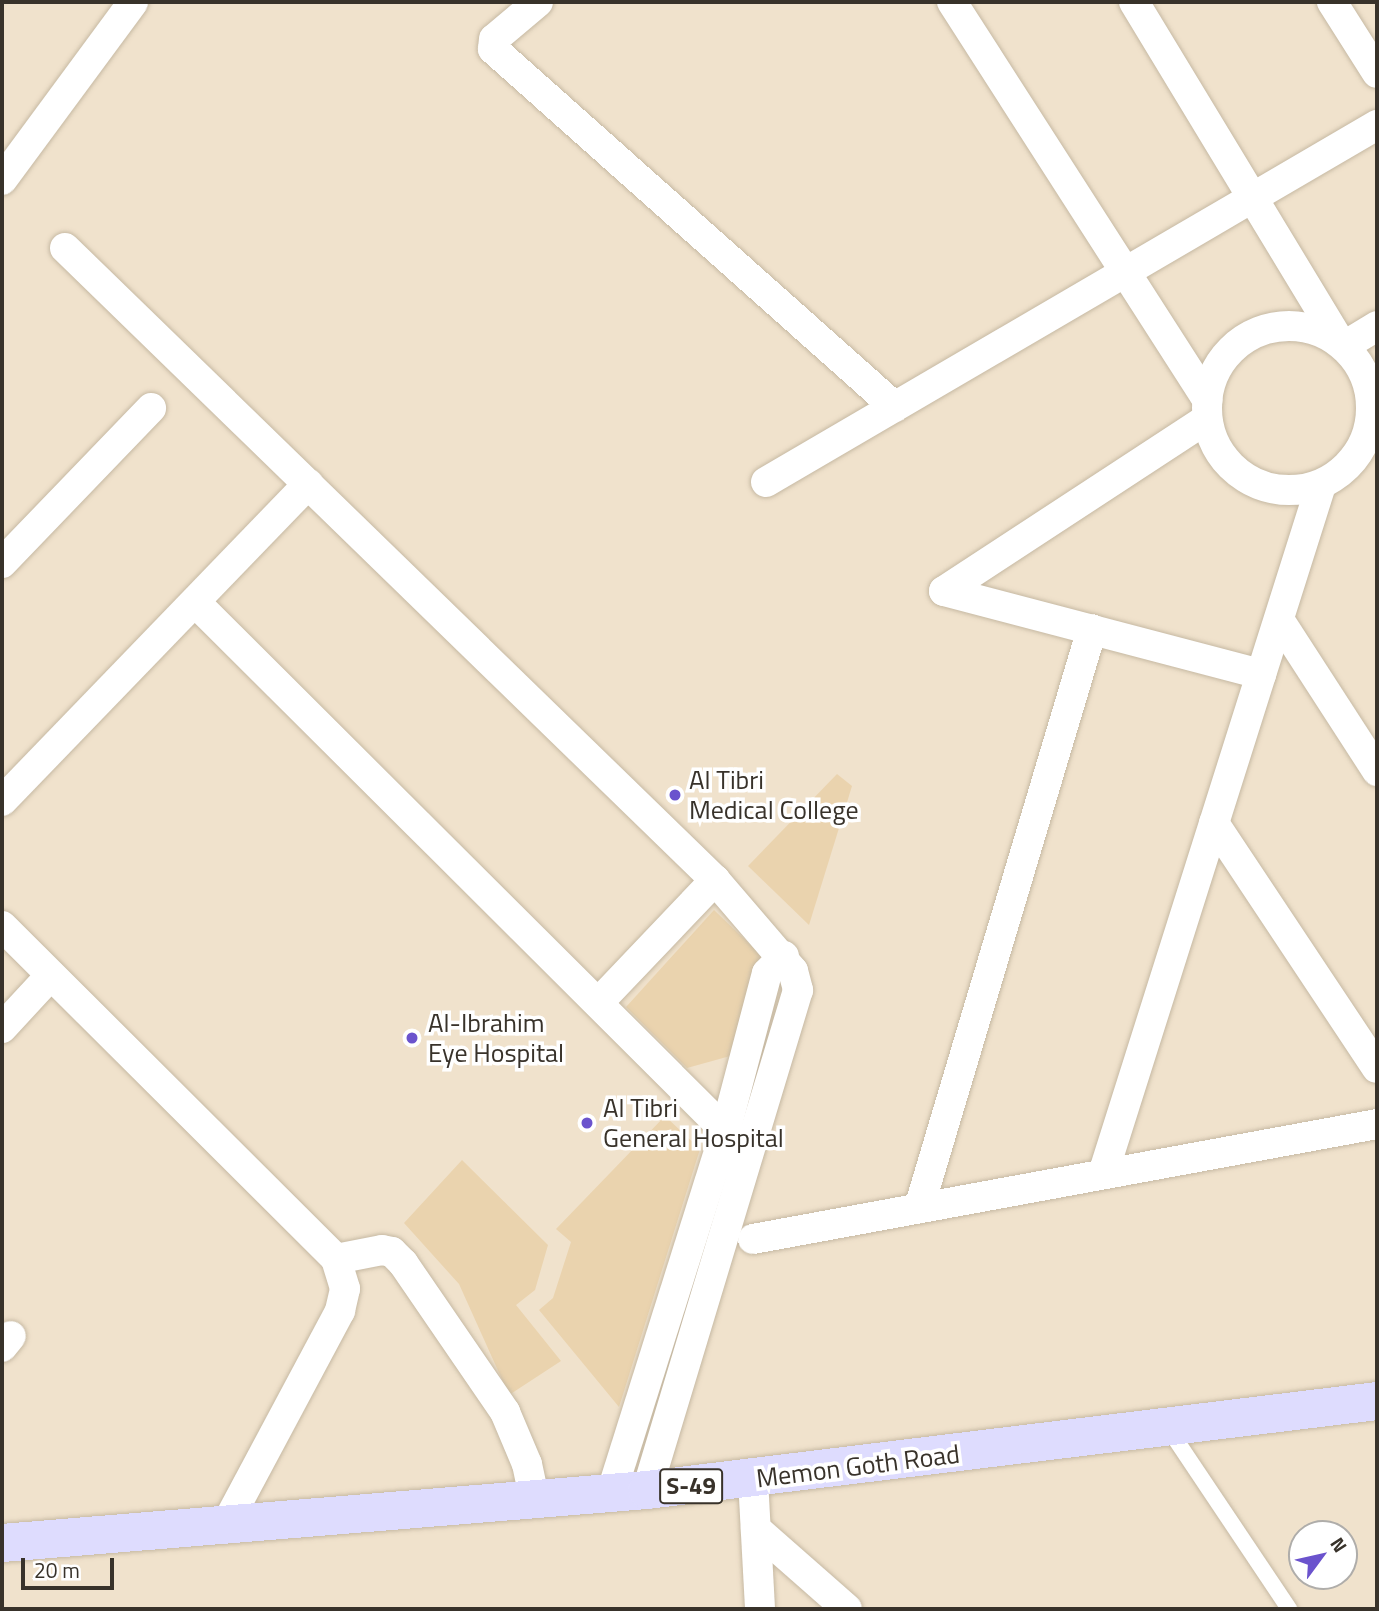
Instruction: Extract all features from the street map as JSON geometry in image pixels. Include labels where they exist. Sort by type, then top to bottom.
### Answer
[{"type":"main road","name":"Memon Goth Road","points":[[2,1543],[535,1502],[753,1479],[1377,1401]]},
{"type":"street","points":[[2,180],[133,2]]},
{"type":"street","points":[[538,2],[494,39],[493,49],[895,407]]},
{"type":"street","points":[[952,2],[1126,272],[1208,409],[1216,448],[1235,472],[1262,487],[1292,492],[1321,485],[1347,468],[1373,430],[1368,384],[1134,2]]},
{"type":"street","points":[[1332,2],[1377,72]]},
{"type":"street","points":[[766,482],[1377,125]]},
{"type":"street","points":[[65,248],[715,880],[784,956],[797,990],[748,1153],[629,1492]]},
{"type":"street","points":[[1342,344],[1377,326]]},
{"type":"street","points":[[1261,674],[944,590],[1208,409],[1222,360],[1243,339],[1271,327],[1302,327],[1342,344]]},
{"type":"street","points":[[2,563],[150,408]]},
{"type":"street","points":[[8,782],[195,601],[308,485]]},
{"type":"street","points":[[1103,1174],[1321,485]]},
{"type":"street","points":[[195,601],[748,1153]]},
{"type":"street","points":[[1280,621],[1377,771]]},
{"type":"street","points":[[919,1208],[1092,629]]},
{"type":"street","points":[[1214,823],[1377,1068]]},
{"type":"street","points":[[598,1003],[715,880]]},
{"type":"street","points":[[2,926],[336,1259],[345,1289],[340,1311],[225,1526]]},
{"type":"street","points":[[629,1492],[767,973],[784,956]]},
{"type":"street","points":[[2,1028],[51,975]]},
{"type":"street","points":[[753,1239],[1377,1124]]},
{"type":"street","points":[[336,1259],[382,1250],[392,1252],[403,1263],[505,1412],[527,1464],[535,1502]]},
{"type":"street","points":[[753,1479],[760,1609]]},
{"type":"street","points":[[756,1529],[847,1609]]},
{"type":"lane","points":[[1168,1428],[1289,1609]]},
{"type":"shaded area","points":[[837,774],[852,786],[809,925],[748,866]]},
{"type":"shaded area","points":[[714,910],[763,957],[741,1053],[687,1068],[626,1007]]},
{"type":"shaded area","points":[[665,1116],[700,1149],[619,1407],[539,1310],[553,1298],[571,1242],[556,1229]]},
{"type":"shaded area","points":[[462,1160],[548,1245],[535,1290],[516,1305],[561,1361],[509,1395],[459,1284],[404,1223]]},
{"type":"place","name":"Al Tibri Medical College","points":[[675,795]]},
{"type":"place","name":"Al-Ibrahim Eye Hospital","points":[[412,1038]]},
{"type":"place","name":"Al Tibri General Hospital","points":[[587,1123]]}]
